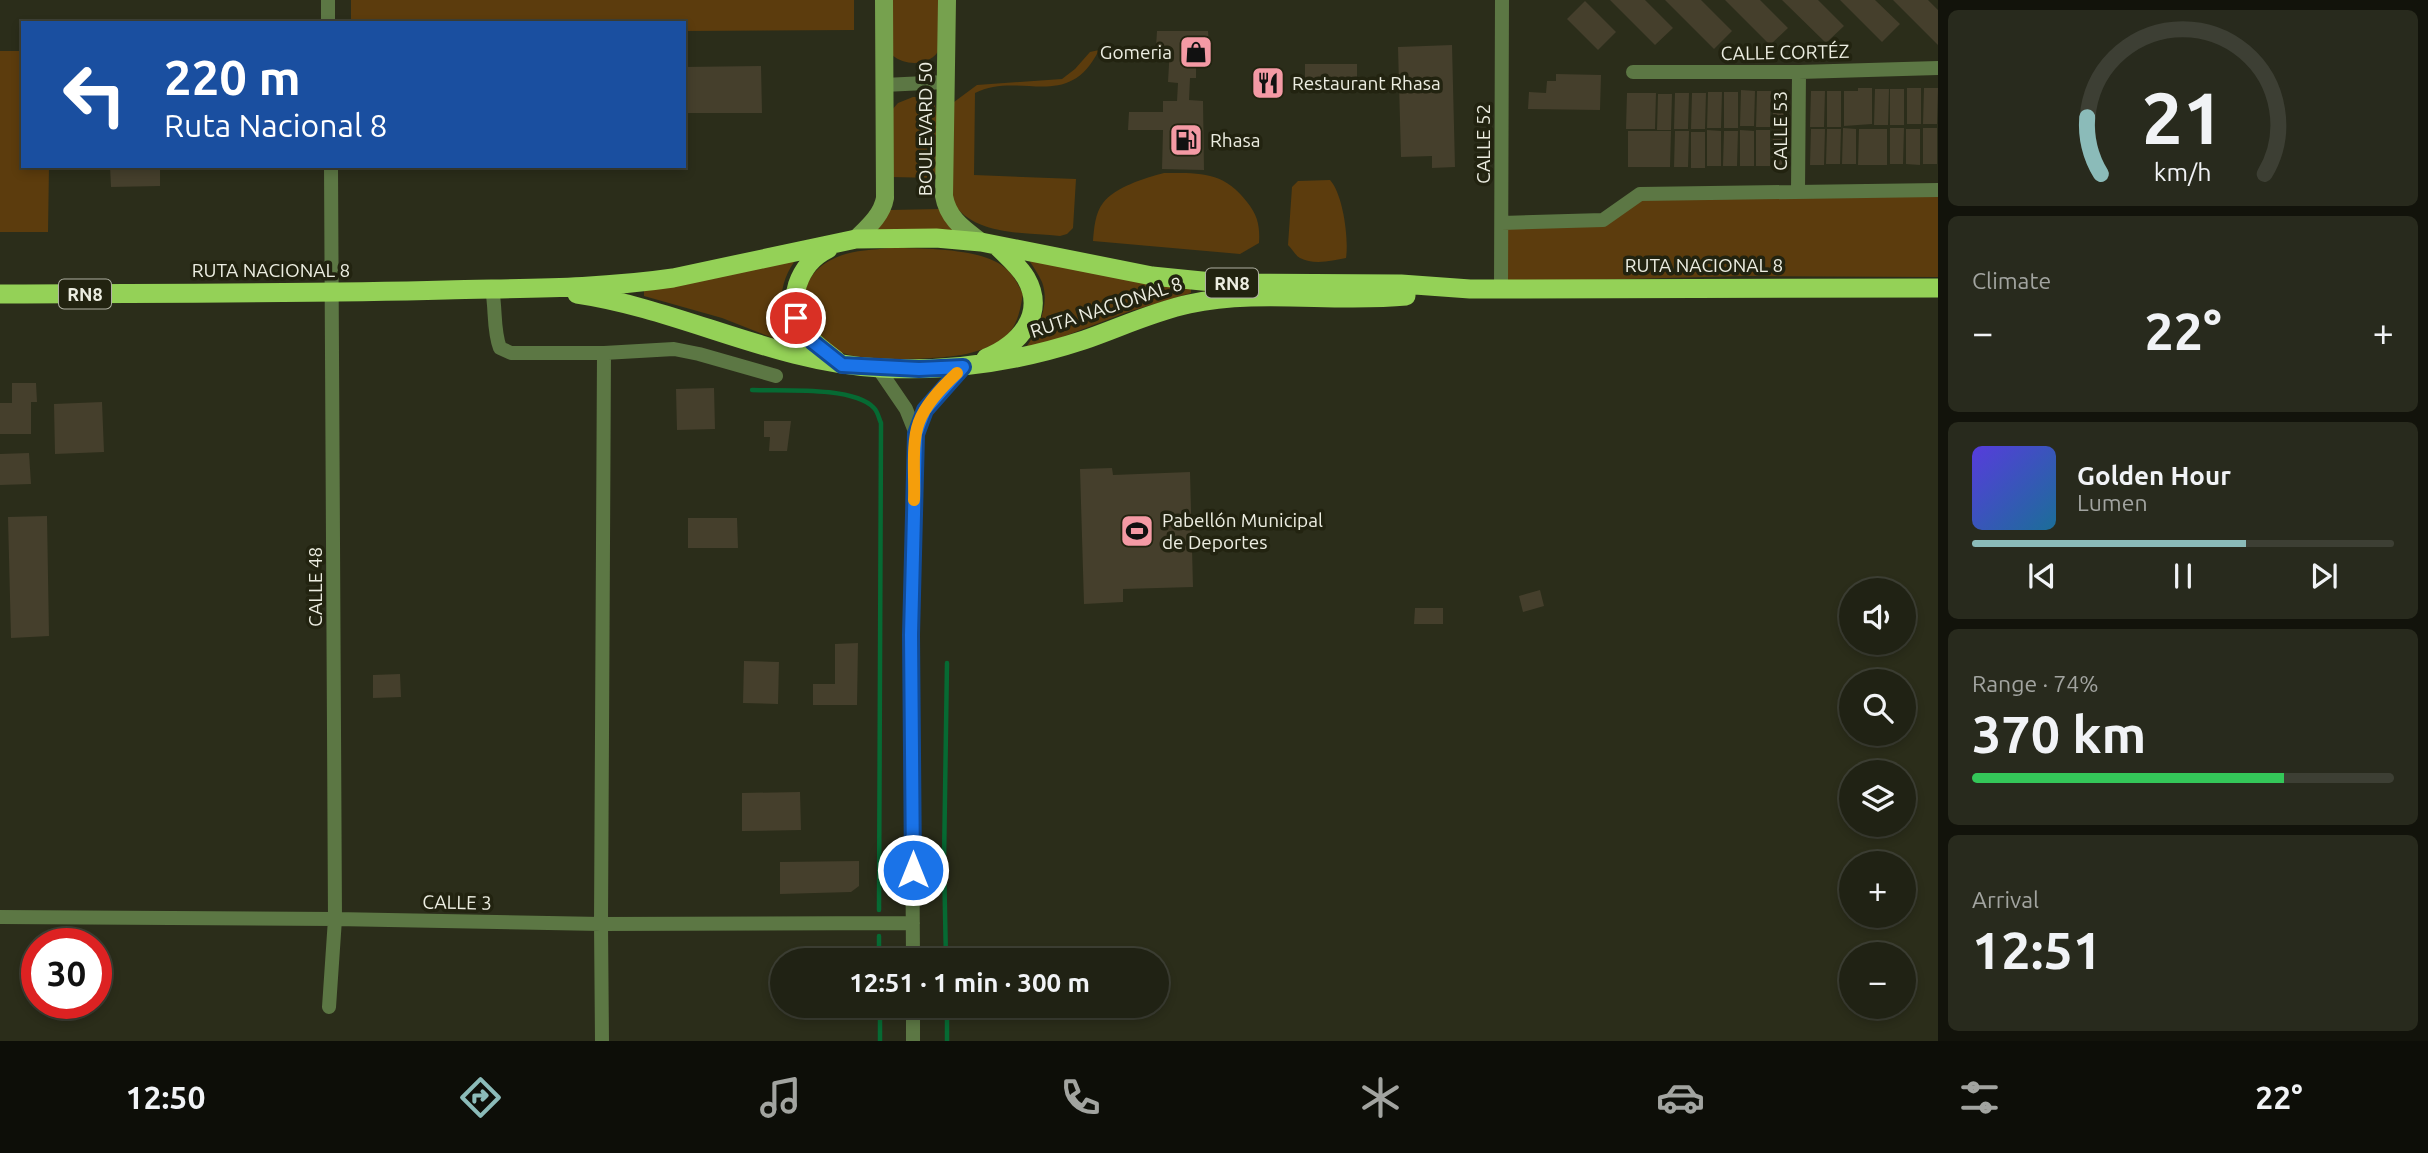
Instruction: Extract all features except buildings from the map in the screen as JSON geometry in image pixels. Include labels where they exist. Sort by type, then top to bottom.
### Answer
[{"type":"highway","name":"RUTA NACIONAL 8","points":[[0,294],[542,289],[673,278],[847,242],[936,238],[989,244],[1152,276],[1222,283],[1401,284],[1470,289]]},
{"type":"highway","points":[[842,365],[813,342],[803,330],[796,318],[795,303],[800,276],[809,263],[820,253],[847,242]]},
{"type":"highway","name":"RUTA NACIONAL 8","points":[[965,367],[1008,348],[1020,338],[1033,309],[1033,294],[1027,279],[1017,266],[989,244]]},
{"type":"highway","name":"RUTA NACIONAL 8","points":[[542,289],[595,296],[639,306],[765,346],[842,365],[939,370],[1010,360],[1058,348],[1155,313],[1222,299],[1393,297],[1501,288],[1938,288]]},
{"type":"main road","name":"BOULEVARD 50","points":[[847,242],[883,207],[884,0]]},
{"type":"main road","name":"BOULEVARD 50","points":[[947,0],[945,206],[957,223],[989,244]]},
{"type":"street","points":[[328,0],[328,21]]},
{"type":"street","name":"CALLE 52","points":[[1501,288],[1502,0]]},
{"type":"street","name":"CALLE CORTÉZ","points":[[1633,72],[1799,72],[1938,68]]},
{"type":"street","name":"CALLE 53","points":[[1798,190],[1799,72]]},
{"type":"street","points":[[884,85],[946,82]]},
{"type":"street","name":"CALLE 48","points":[[329,1007],[335,919],[331,168]]},
{"type":"street","points":[[1502,223],[1603,219],[1640,194],[1938,190]]},
{"type":"street","points":[[492,289],[496,311],[496,336],[500,348],[511,353],[604,353],[674,349],[776,376]]},
{"type":"street","points":[[602,1041],[604,353]]},
{"type":"street","points":[[913,948],[911,635],[916,434],[925,410],[965,367]]},
{"type":"street","points":[[878,368],[906,410],[916,434]]},
{"type":"street","name":"CALLE 3","points":[[0,917],[601,924],[913,923]]},
{"type":"street","points":[[912,1041],[913,1018]]},
{"type":"shaded area","points":[[351,0],[854,0],[854,30],[686,31],[686,21],[351,21]]},
{"type":"shaded area","points":[[891,0],[939,0],[940,48],[931,58],[911,63],[892,55]]},
{"type":"shaded area","points":[[1099,50],[1087,69],[1073,80],[1042,87],[992,87],[975,93],[974,175],[1076,179],[1073,228],[1060,236],[1000,230],[973,221],[961,212],[952,201],[954,102],[977,85],[1062,79],[1090,52]]},
{"type":"shaded area","points":[[0,51],[21,51],[21,168],[49,168],[48,232],[0,232]]},
{"type":"shaded area","points":[[921,97],[934,103],[937,112],[937,178],[891,177],[891,111],[898,103]]},
{"type":"shaded area","points":[[1164,173],[1200,174],[1229,184],[1254,212],[1259,226],[1259,243],[1240,254],[1093,241],[1098,211],[1108,197],[1131,184]]},
{"type":"shaded area","points":[[1330,180],[1335,187],[1344,217],[1346,258],[1323,262],[1305,260],[1298,257],[1288,245],[1292,187],[1298,181]]},
{"type":"shaded area","points":[[1938,190],[1938,277],[1745,276],[1501,282],[1502,223],[1603,220],[1640,194]]},
{"type":"shaded area","points":[[940,209],[954,231],[874,230],[890,210]]},
{"type":"shaded area","points":[[890,248],[966,253],[981,256],[1004,267],[1013,276],[1023,294],[1013,328],[996,343],[961,355],[880,359],[839,351],[817,331],[810,318],[805,292],[810,280],[819,268],[840,256]]},
{"type":"shaded area","points":[[798,257],[786,278],[782,301],[786,324],[798,345],[783,342],[722,318],[644,296],[644,289]]},
{"type":"shaded area","points":[[1027,257],[1191,287],[1191,293],[1128,312],[1044,344],[1027,346],[1039,324],[1045,298],[1042,282]]},
{"type":"waterway","points":[[752,390],[816,391],[851,396],[874,408],[881,423],[879,910]]},
{"type":"waterway","points":[[946,948],[944,862],[947,663]]},
{"type":"waterway","points":[[879,936],[879,948]]},
{"type":"waterway","points":[[880,1018],[880,1041]]},
{"type":"waterway","points":[[947,1018],[947,1041]]},
{"type":"slow traffic","points":[[914,500],[916,434],[919,421],[936,396],[957,373]]},
{"type":"place","name":"Gomeria","points":[[1196,52]]},
{"type":"place","name":"Restaurant Rhasa","points":[[1268,83]]},
{"type":"place","name":"Rhasa","points":[[1186,140]]},
{"type":"place","name":"Pabellón Municipal de Deportes","points":[[1137,531]]},
{"type":"route","points":[[796,318],[813,342],[842,365],[939,370],[963,367],[925,410],[916,434],[911,635],[913,870]]}]
